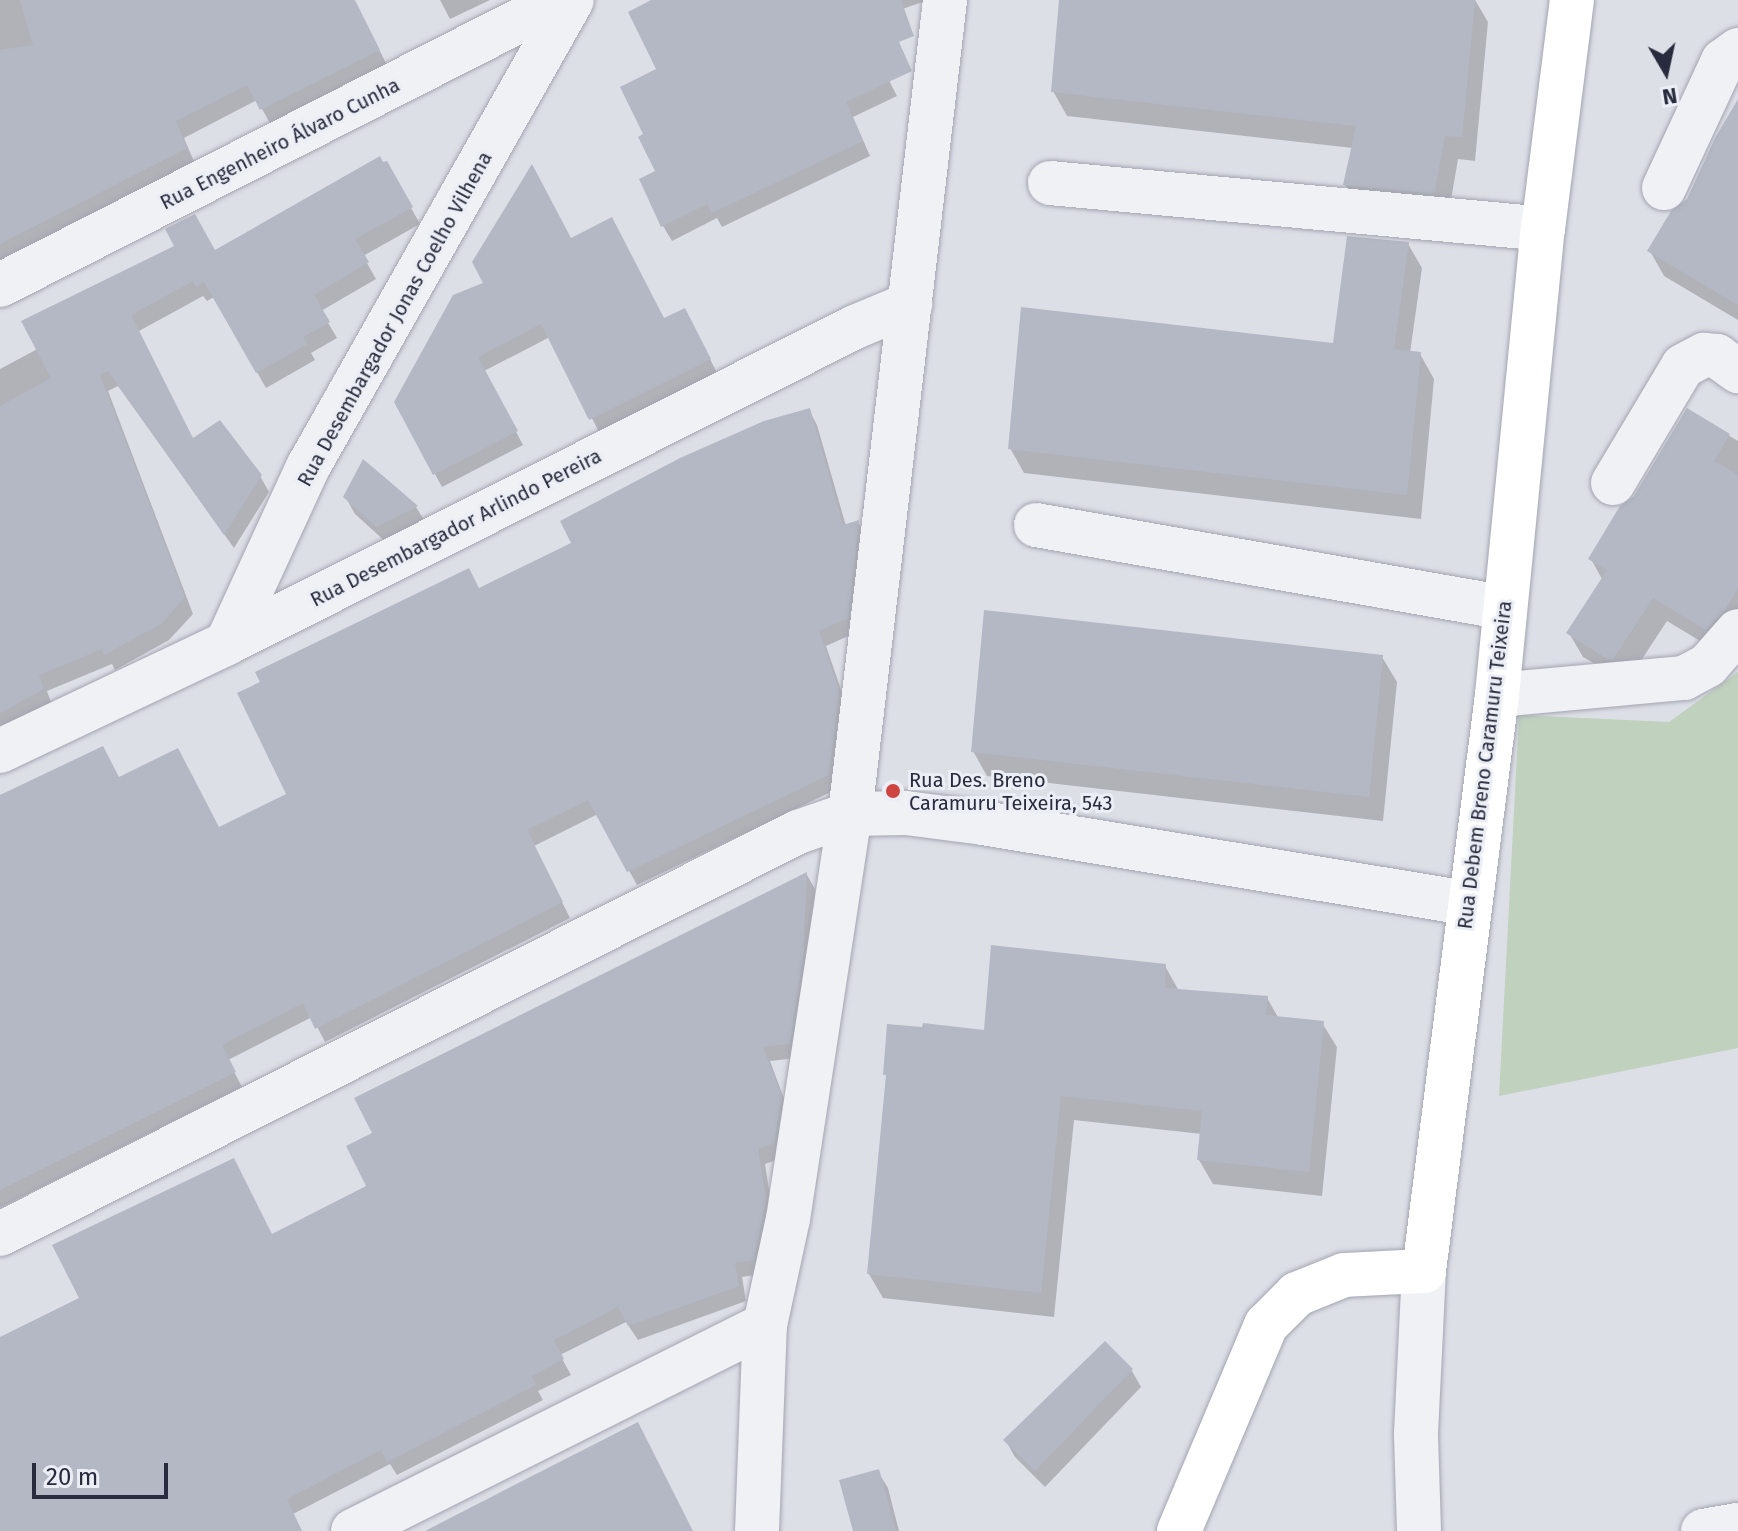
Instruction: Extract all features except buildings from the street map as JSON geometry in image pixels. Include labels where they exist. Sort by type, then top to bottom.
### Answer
[{"type":"street","name":"Rua Engenheiro Álvaro Cunha","points":[[0,285],[560,0]]},
{"type":"street","name":"Rua Desembargador Jonas Coelho Vilhena","points":[[227,643],[308,467],[572,0]]},
{"type":"street","points":[[757,1531],[765,1325],[788,1219],[850,814],[945,0]]},
{"type":"street","name":"Rua Debem Breno Caramuru Teixeira","points":[[1419,1531],[1416,1433],[1424,1271],[1468,903],[1497,695],[1543,229],[1572,0]]},
{"type":"street","points":[[1664,188],[1723,61],[1738,50]]},
{"type":"street","points":[[1050,183],[1543,229]]},
{"type":"street","name":"Rua Desembargador Arlindo Pereira","points":[[0,751],[227,643],[855,327],[910,304]]},
{"type":"street","points":[[1613,483],[1683,366],[1704,355],[1717,356],[1738,371]]},
{"type":"street","points":[[1036,525],[1505,608]]},
{"type":"street","points":[[1497,695],[1684,678],[1708,665],[1738,631]]},
{"type":"street","points":[[0,1234],[798,832],[850,814],[906,813],[983,823],[1468,903]]},
{"type":"street","points":[[1179,1531],[1266,1325],[1297,1294],[1344,1275],[1424,1271]]},
{"type":"street","points":[[353,1531],[765,1325]]},
{"type":"street","points":[[1703,1531],[1738,1525]]},
{"type":"green space","points":[[1738,672],[1738,1048],[1499,1096],[1519,715],[1669,722]]},
{"type":"place","name":"Rua Des. Breno Caramuru Teixeira, 543","points":[[893,791]]}]
